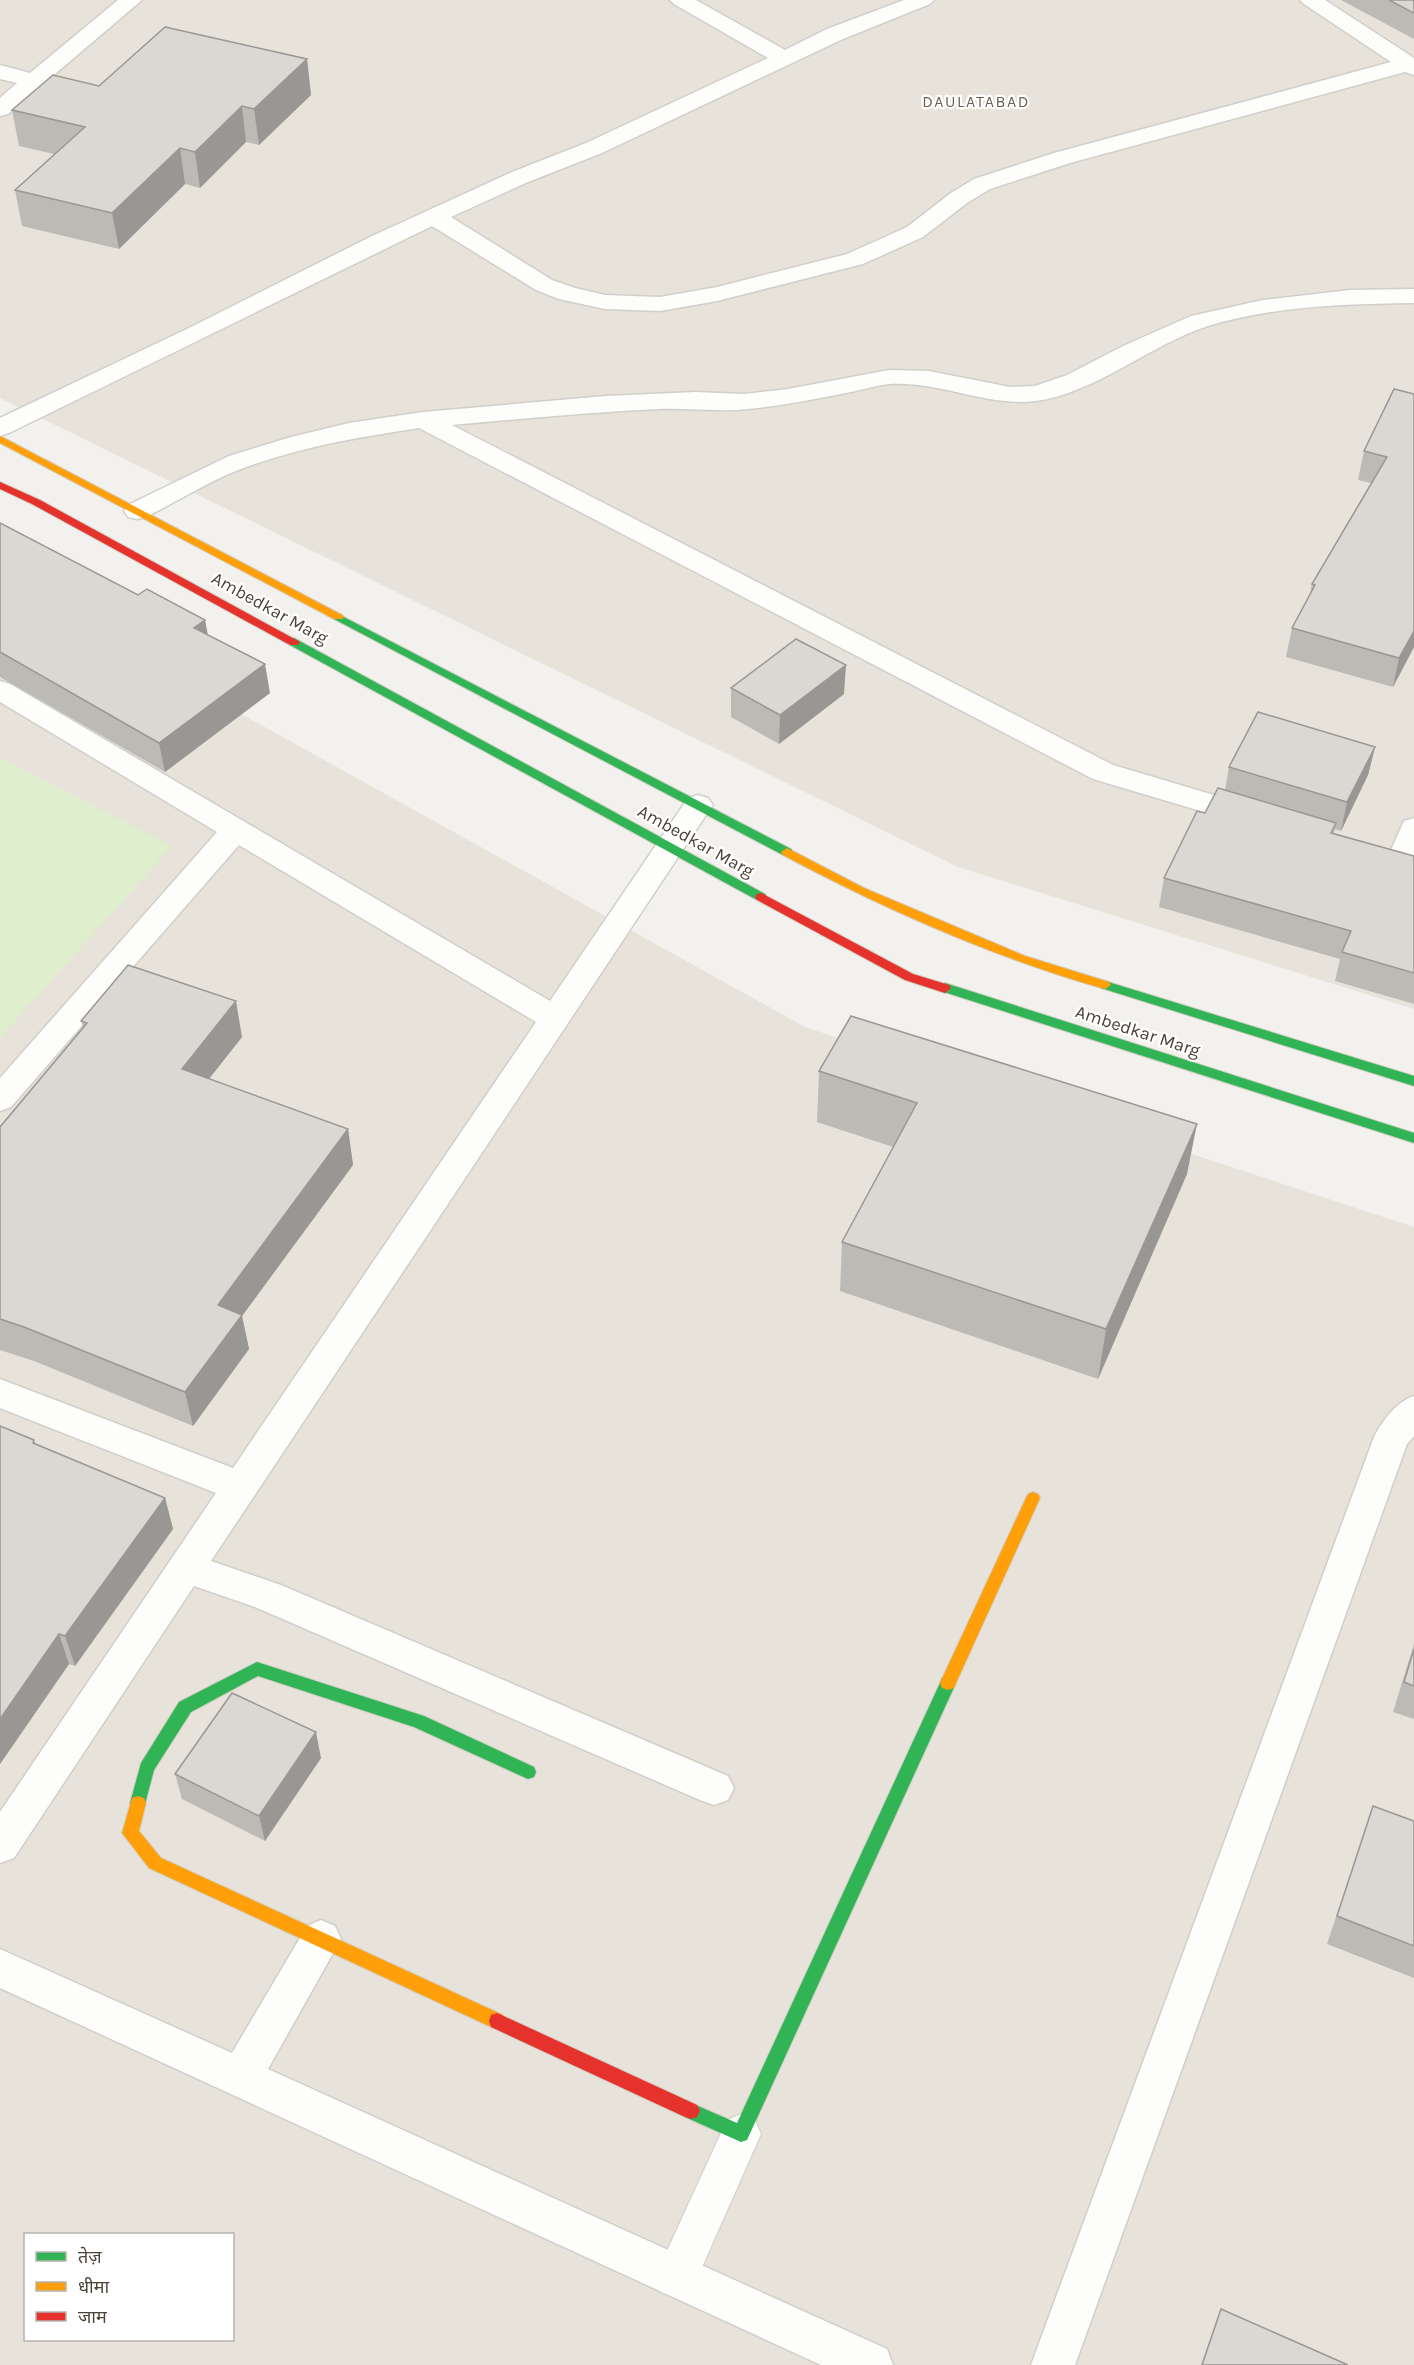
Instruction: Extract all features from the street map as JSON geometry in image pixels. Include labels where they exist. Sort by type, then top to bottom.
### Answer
[{"type":"street","points":[[0,109],[131,0]]},
{"type":"street","points":[[681,0],[784,58]]},
{"type":"street","points":[[0,428],[434,217],[685,107],[835,34],[923,0]]},
{"type":"street","points":[[1311,0],[1411,66]]},
{"type":"street","points":[[434,217],[544,285],[568,294],[605,302],[660,303],[717,294],[855,258],[915,232],[959,198],[992,181],[1062,158],[1411,66]]},
{"type":"street","points":[[0,72],[33,81]]},
{"type":"street","points":[[137,511],[238,461],[330,435],[423,420],[606,404],[695,400],[744,402],[788,397],[889,377],[928,378],[1010,395],[1038,393],[1076,380],[1132,351],[1200,321],[1263,308],[1350,297],[1414,296]]},
{"type":"street","points":[[423,420],[1103,772],[1275,823]]},
{"type":"street","name":"Ambedkar Marg","points":[[0,439],[860,891],[1021,958],[1414,1081]]},
{"type":"street","name":"Ambedkar Marg","points":[[0,485],[46,507],[909,977],[1414,1138]]},
{"type":"street","points":[[4,699],[236,829],[555,1018]]},
{"type":"street","points":[[0,1845],[698,805]]},
{"type":"street","points":[[1398,860],[1414,828]]},
{"type":"street","points":[[0,1099],[236,829]]},
{"type":"street","points":[[0,1393],[241,1487]]},
{"type":"street","points":[[1053,2365],[1392,1437],[1414,1410]]},
{"type":"street","points":[[528,1772],[418,1721],[257,1669],[185,1707],[147,1768],[130,1833],[155,1863],[741,2134],[1033,1497]]},
{"type":"street","points":[[187,1568],[268,1596],[714,1788]]},
{"type":"street","points":[[240,2078],[321,1939]]},
{"type":"street","points":[[0,1968],[871,2365]]},
{"type":"lane","points":[[676,2277],[741,2134]]},
{"type":"shaded area","points":[[0,0],[1414,0],[1414,1009],[958,867],[0,398]]},
{"type":"shaded area","points":[[0,580],[805,1027],[1414,1227],[1414,2365],[0,2365]]},
{"type":"green space","points":[[0,758],[172,846],[0,1038]]},
{"type":"building","points":[[1389,0],[1414,0],[1414,13]]},
{"type":"building","points":[[165,27],[307,59],[254,109],[242,106],[195,152],[180,148],[112,213],[15,190],[85,127],[12,110],[53,75],[99,86]]},
{"type":"building","points":[[1394,389],[1414,394],[1414,631],[1399,658],[1292,628],[1315,585],[1312,584],[1387,457],[1364,451]]},
{"type":"building","points":[[0,523],[138,595],[147,589],[205,620],[194,628],[265,664],[159,743],[0,652]]},
{"type":"building","points":[[796,639],[846,665],[780,715],[731,688]]},
{"type":"building","points":[[1258,712],[1375,747],[1347,802],[1229,767]]},
{"type":"building","points":[[1218,788],[1336,823],[1331,833],[1414,856],[1414,973],[1342,952],[1351,931],[1164,878],[1197,811],[1205,813]]},
{"type":"building","points":[[128,965],[236,1001],[182,1069],[348,1129],[218,1305],[242,1315],[185,1392],[0,1319],[0,1127],[87,1023],[81,1021]]},
{"type":"building","points":[[851,1016],[1197,1124],[1106,1329],[842,1242],[917,1103],[819,1071]]},
{"type":"building","points":[[0,1426],[34,1440],[33,1443],[165,1498],[65,1636],[59,1634],[0,1719]]},
{"type":"building","points":[[1414,1649],[1414,1686],[1404,1682]]},
{"type":"building","points":[[232,1693],[316,1732],[259,1816],[175,1774]]},
{"type":"building","points":[[1373,1806],[1414,1821],[1414,1946],[1337,1916]]},
{"type":"building","points":[[1221,2309],[1348,2365],[1202,2365]]},
{"type":"traffic: fast","points":[[338,617],[787,852]]},
{"type":"traffic: fast","points":[[294,642],[761,897]]},
{"type":"traffic: fast","points":[[1105,985],[1414,1081]]},
{"type":"traffic: fast","points":[[945,988],[1414,1138]]},
{"type":"traffic: fast","points":[[138,1803],[147,1768],[185,1707],[257,1669],[418,1721],[528,1772]]},
{"type":"traffic: fast","points":[[691,2111],[741,2134],[948,1683]]},
{"type":"traffic: slow","points":[[0,439],[338,617]]},
{"type":"traffic: slow","points":[[787,852],[860,891],[1021,959],[1105,985]]},
{"type":"traffic: slow","points":[[948,1683],[1033,1498]]},
{"type":"traffic: slow","points":[[138,1803],[130,1833],[155,1863],[497,2021]]},
{"type":"traffic: jam","points":[[0,485],[36,502],[294,642]]},
{"type":"traffic: jam","points":[[761,897],[909,977],[945,988]]},
{"type":"traffic: jam","points":[[497,2021],[691,2111]]},
{"type":"district","name":"DAULATABAD","points":[[976,101]]}]
